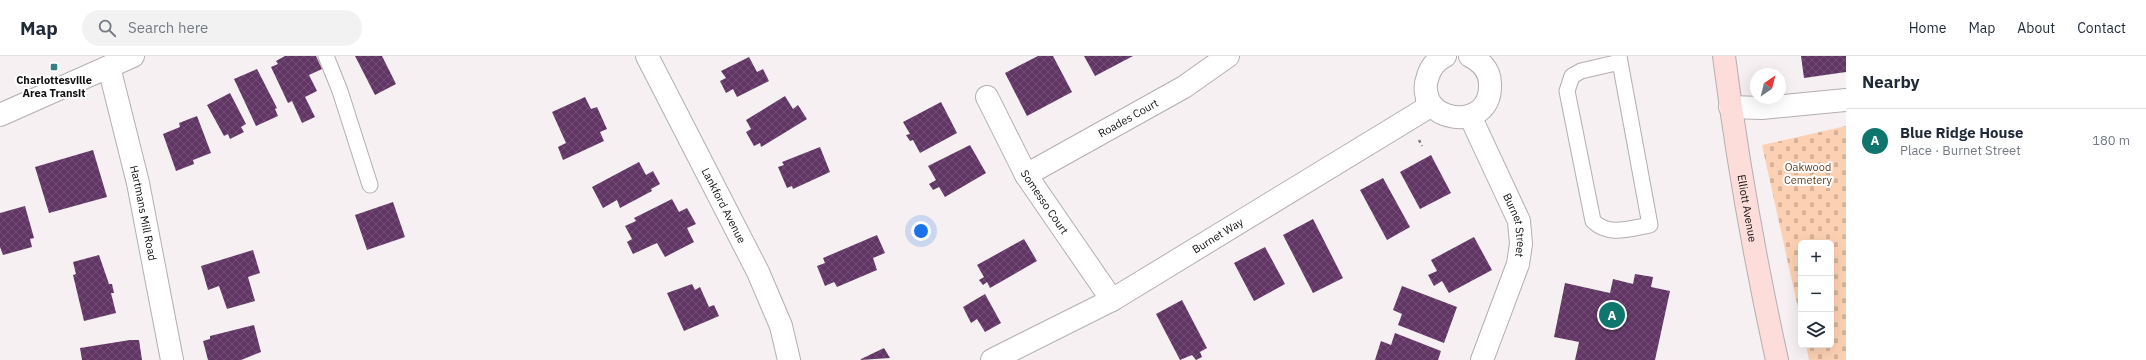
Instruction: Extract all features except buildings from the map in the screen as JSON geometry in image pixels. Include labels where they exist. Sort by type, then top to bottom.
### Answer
[{"type":"street","points":[[0,115],[133,56]]},
{"type":"street","name":"Lankford Avenue","points":[[647,56],[758,272],[781,326],[789,360]]},
{"type":"street","name":"Roades Court","points":[[1026,175],[1184,87],[1228,56]]},
{"type":"street","points":[[1446,56],[1440,59],[1430,69],[1426,81],[1427,95],[1433,107],[1444,115],[1457,118],[1470,116],[1483,106],[1491,90],[1490,79],[1486,68],[1478,57]]},
{"type":"street","name":"Elliott Avenue","points":[[1724,56],[1730,107],[1760,282],[1777,360]]},
{"type":"street","name":"Hartmans Mill Road","points":[[109,67],[138,183],[172,360]]},
{"type":"street","name":"Burnet Way","points":[[992,360],[1112,300],[1427,108],[1427,95]]},
{"type":"street","name":"Somesso Court","points":[[987,98],[1026,175],[1112,300]]},
{"type":"street","points":[[1730,107],[1762,108],[1846,100]]},
{"type":"street","name":"Burnet Street","points":[[1470,116],[1519,221],[1521,244],[1518,264],[1482,360]]},
{"type":"lane","points":[[326,56],[340,91],[370,185]]},
{"type":"lane","points":[[1619,59],[1650,225],[1612,232],[1599,227],[1592,216],[1567,91],[1572,76],[1581,71],[1619,59]]},
{"type":"green space","name":"Oakwood Cemetery","points":[[1846,126],[1846,360],[1809,360],[1807,348],[1834,348],[1834,240],[1798,240],[1798,308],[1762,145]]},
{"type":"place","name":"Charlottesville Area Transit","points":[[54,67]]},
{"type":"place","name":"Blue Ridge House","points":[[1612,315]]}]
